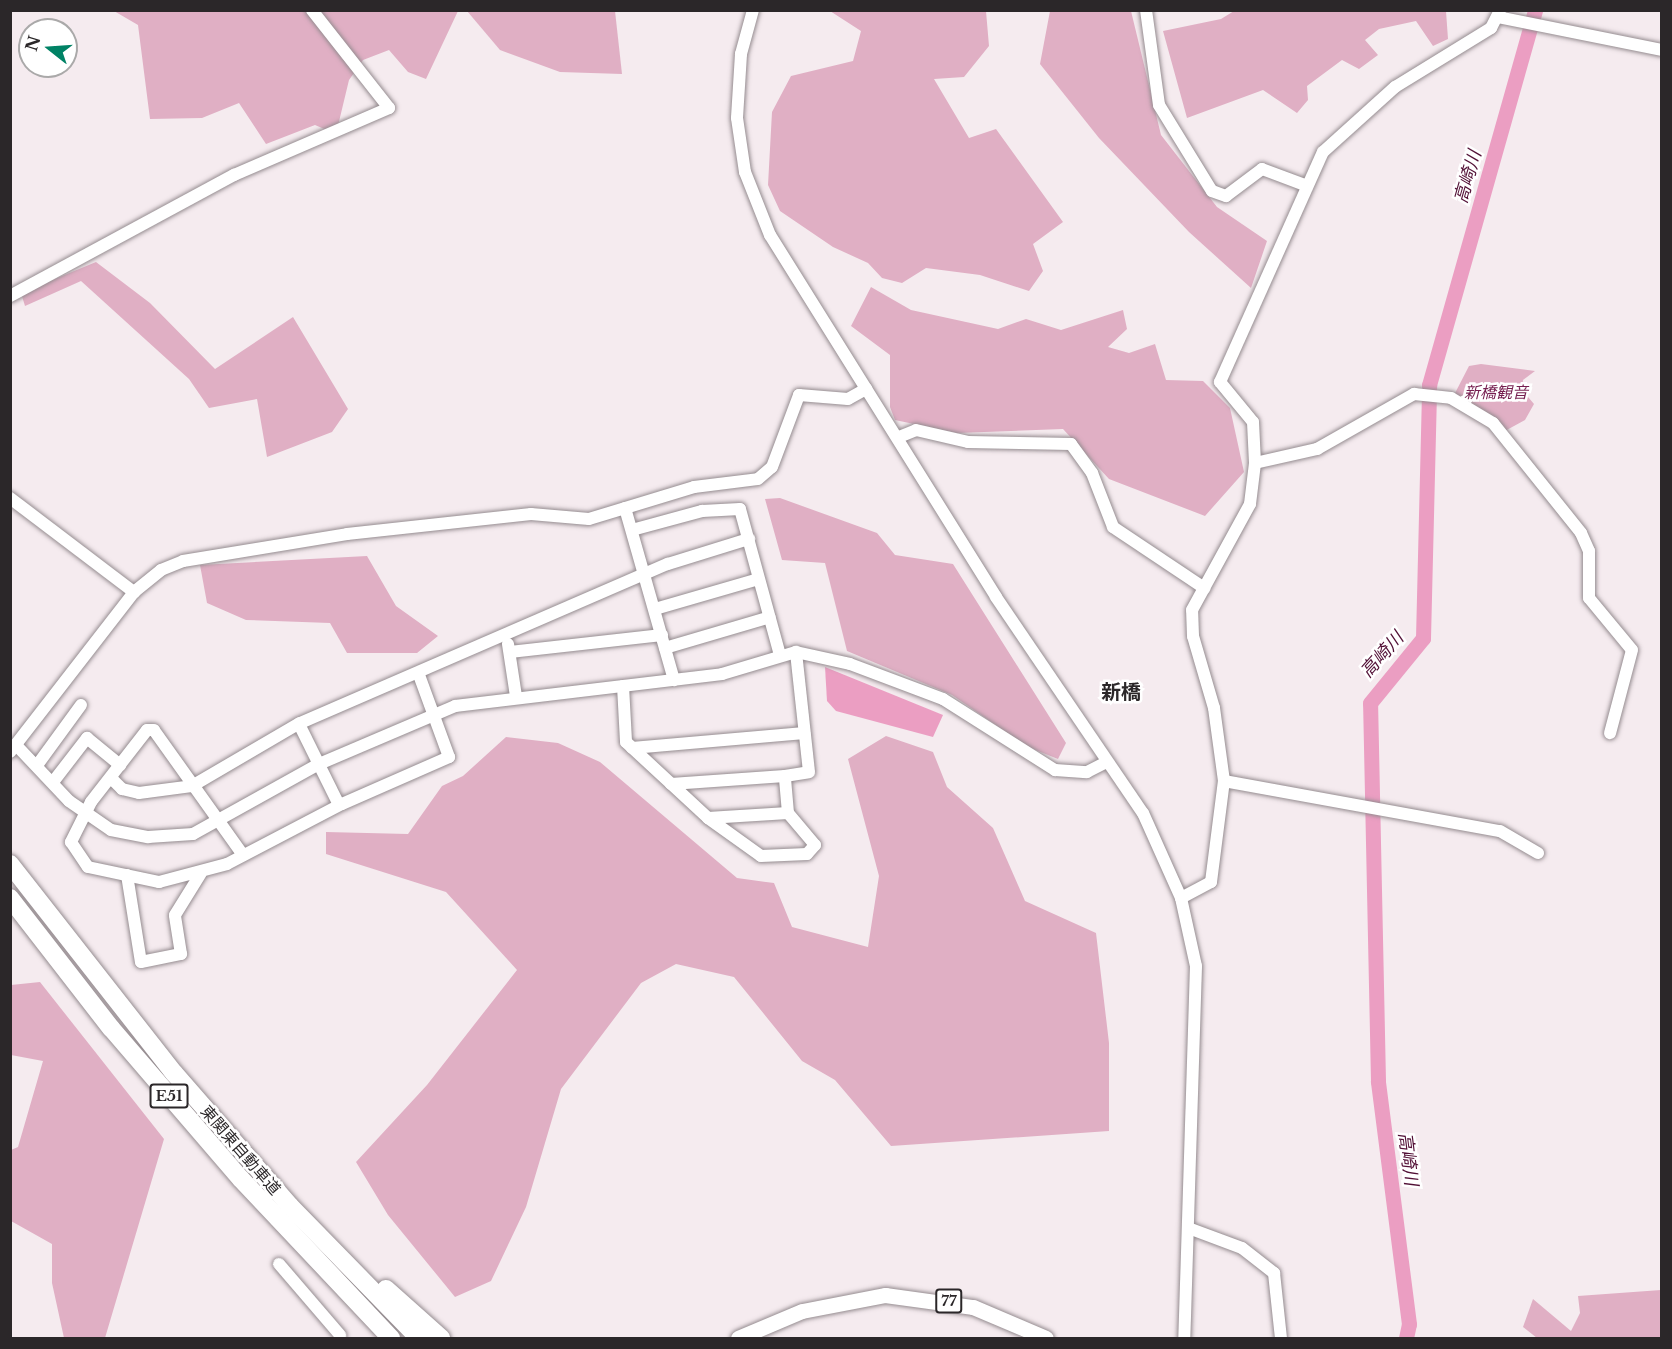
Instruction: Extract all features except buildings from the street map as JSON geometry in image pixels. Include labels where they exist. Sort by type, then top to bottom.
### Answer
[{"type":"highway","name":"東関東自動車道","points":[[10,864],[124,1014],[254,1164],[418,1338]]},
{"type":"highway","name":"東関東自動車道","points":[[10,898],[161,1087],[339,1285],[392,1338]]},
{"type":"highway","points":[[254,1164],[441,1338]]},
{"type":"highway","points":[[339,1285],[382,1338]]},
{"type":"main road","name":"77","points":[[738,1338],[794,1314],[844,1301],[885,1295],[934,1298],[997,1315],[1046,1338]]},
{"type":"main road","name":"77","points":[[844,1301],[929,1305],[1028,1338]]},
{"type":"street","points":[[11,295],[234,175],[389,108],[312,10]]},
{"type":"street","points":[[753,10],[737,86],[745,172],[770,235],[866,389],[1107,762],[1143,813],[1181,898],[1196,966],[1191,1229],[1184,1338]]},
{"type":"street","points":[[1146,10],[1159,105],[1212,191],[1226,196],[1262,169],[1305,185]]},
{"type":"street","points":[[1181,898],[1207,887],[1213,876],[1224,781],[1216,718],[1193,636],[1192,610],[1250,504],[1255,463],[1253,422],[1220,382],[1305,185],[1323,152],[1350,122],[1454,46],[1486,31],[1499,14],[1662,50]]},
{"type":"street","points":[[866,389],[848,399],[799,395],[766,476],[694,487],[582,520],[531,514],[244,549],[183,561],[134,592],[13,749],[38,765],[85,812],[111,830],[148,837],[194,834],[219,823],[317,765],[433,714],[516,696],[722,674],[796,652],[832,658],[943,699],[1055,770],[1087,772],[1107,762]]},
{"type":"street","points":[[1255,463],[1317,449],[1414,394],[1451,398],[1493,423],[1581,533],[1589,551],[1589,598],[1632,650],[1610,734]]},
{"type":"street","points":[[899,437],[916,430],[968,442],[1071,444],[1092,473],[1113,527],[1204,588]]},
{"type":"street","points":[[10,498],[134,592]]},
{"type":"street","points":[[632,530],[733,506],[740,509],[780,655]]},
{"type":"street","points":[[625,508],[646,574],[674,680]]},
{"type":"street","points":[[111,778],[122,789],[139,793],[192,786],[299,724],[419,675],[646,574],[749,539]]},
{"type":"street","points":[[655,609],[758,579]]},
{"type":"street","points":[[510,652],[663,641],[770,617]]},
{"type":"street","points":[[507,636],[516,696]]},
{"type":"street","points":[[671,784],[785,776],[809,772],[796,652]]},
{"type":"street","points":[[243,855],[154,730],[147,730],[85,812],[71,842],[77,857],[88,867],[159,882],[201,873],[243,855],[339,805],[449,757],[419,675]]},
{"type":"street","points":[[623,686],[626,742],[708,818],[760,856],[813,852],[813,840],[788,813],[785,776]]},
{"type":"street","points":[[38,765],[81,705]]},
{"type":"street","points":[[299,724],[317,765],[339,805]]},
{"type":"street","points":[[632,748],[804,733]]},
{"type":"street","points":[[53,782],[87,738],[120,765]]},
{"type":"street","points":[[1224,781],[1500,831],[1538,854]]},
{"type":"street","points":[[708,818],[788,813]]},
{"type":"street","points":[[127,875],[141,962],[181,954],[175,915],[201,873]]},
{"type":"street","points":[[1191,1229],[1242,1248],[1274,1273],[1281,1338]]},
{"type":"street","points":[[279,1264],[340,1335]]},
{"type":"green space","points":[[114,11],[458,11],[426,79],[408,72],[389,50],[363,60],[349,80],[336,134],[315,125],[266,144],[239,103],[202,118],[150,119],[138,25]]},
{"type":"green space","points":[[467,11],[615,11],[622,74],[560,72],[500,50]]},
{"type":"green space","points":[[830,11],[986,11],[989,46],[964,77],[934,79],[969,138],[996,129],[1063,222],[1033,244],[1043,271],[1029,291],[980,275],[926,268],[902,283],[882,278],[868,263],[833,247],[780,211],[768,185],[772,112],[791,76],[853,61],[861,31]]},
{"type":"green space","points":[[1050,11],[1131,11],[1161,135],[1217,207],[1267,241],[1251,288],[1189,232],[1099,138],[1040,64]]},
{"type":"green space","points":[[1234,11],[1446,11],[1448,39],[1433,46],[1416,21],[1379,29],[1365,40],[1378,55],[1359,69],[1342,60],[1307,86],[1308,100],[1297,113],[1263,90],[1187,118],[1163,31],[1221,19]]},
{"type":"green space","points":[[96,262],[150,303],[215,369],[293,317],[348,409],[332,432],[267,457],[257,399],[209,408],[189,379],[81,281],[25,306],[21,293]]},
{"type":"green space","points":[[871,287],[911,310],[998,329],[1026,319],[1061,330],[1123,310],[1127,329],[1108,347],[1129,353],[1155,344],[1166,380],[1203,381],[1230,408],[1244,472],[1205,516],[1109,479],[1063,429],[957,433],[895,420],[890,407],[890,355],[851,326]]},
{"type":"green space","name":"新橋観音","points":[[1481,364],[1535,371],[1523,380],[1522,390],[1534,404],[1525,420],[1503,432],[1453,397],[1469,366]]},
{"type":"green space","points":[[780,498],[877,533],[895,555],[953,564],[1066,743],[1058,759],[1028,747],[952,695],[847,651],[825,563],[782,560],[765,499]]},
{"type":"green space","points":[[367,556],[396,606],[438,636],[417,653],[347,653],[330,623],[246,620],[207,603],[200,565]]},
{"type":"green space","points":[[886,736],[933,752],[947,787],[993,828],[1025,901],[1096,933],[1109,1043],[1109,1131],[891,1146],[835,1080],[802,1061],[734,977],[676,964],[641,983],[561,1089],[526,1207],[491,1281],[455,1297],[388,1215],[356,1162],[427,1085],[517,970],[446,892],[326,854],[326,832],[408,834],[442,786],[463,776],[506,737],[558,743],[600,762],[737,878],[774,883],[792,927],[868,947],[879,876],[848,759]]},
{"type":"green space","points":[[40,982],[164,1139],[105,1338],[64,1338],[52,1283],[52,1244],[11,1221],[11,1150],[18,1147],[43,1061],[11,1055],[11,985]]},
{"type":"green space","points":[[1661,1290],[1661,1338],[1537,1338],[1523,1327],[1533,1299],[1571,1331],[1580,1313],[1578,1296]]},
{"type":"shaded area","points":[[825,667],[943,715],[933,737],[836,711],[827,701]]},
{"type":"waterway","name":"高崎川","points":[[1406,1338],[1409,1324],[1378,1081],[1370,703],[1423,638],[1429,385],[1535,10]]},
{"type":"district","name":"新橋","points":[[1121,692]]}]
